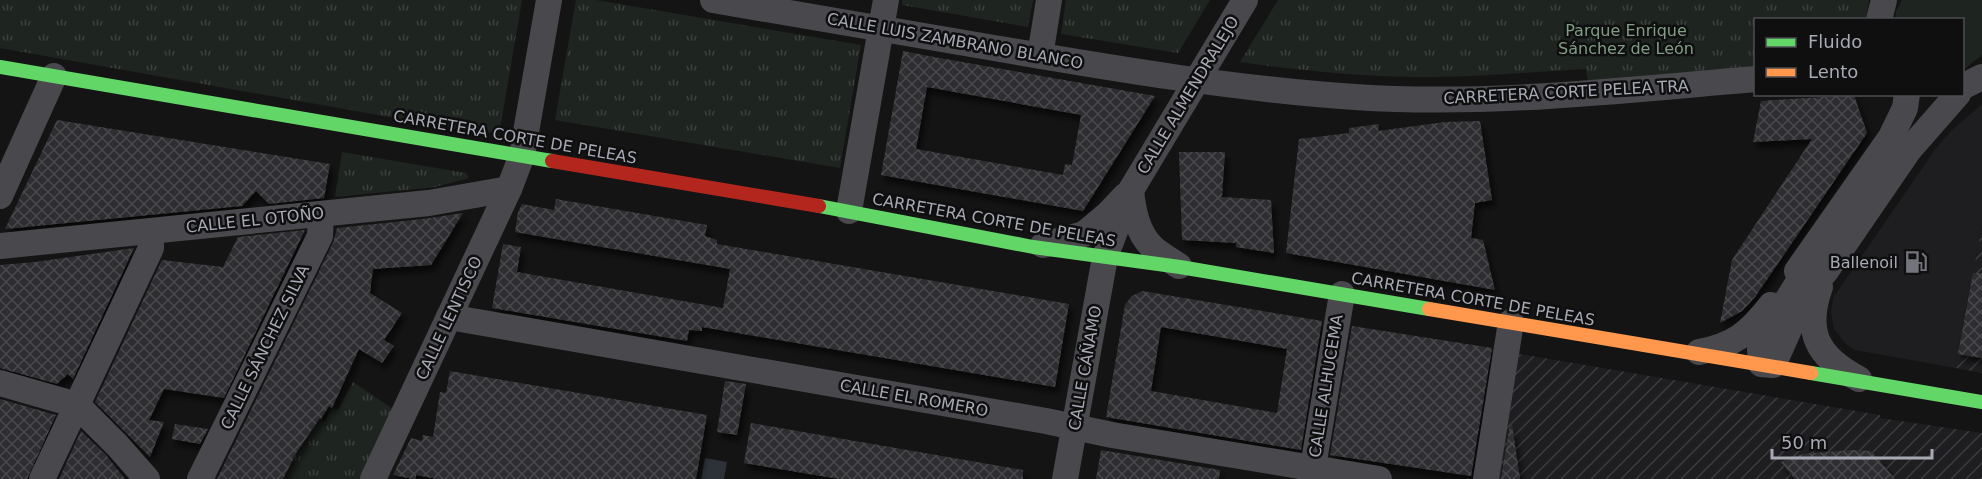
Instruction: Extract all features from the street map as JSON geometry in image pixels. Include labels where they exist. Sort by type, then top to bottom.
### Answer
[{"type":"street","name":"CALLE LENTISCO","points":[[373,479],[509,189],[522,155],[549,0]]},
{"type":"street","points":[[849,211],[886,0]]},
{"type":"street","points":[[1040,56],[1049,0]]},
{"type":"street","name":"CALLE ALMENDRALEJO","points":[[1098,256],[1131,190],[1245,0]]},
{"type":"street","points":[[1879,18],[1884,0]]},
{"type":"street","name":"CALLE LUIS ZAMBRANO BLANCO","points":[[720,1],[1197,81]]},
{"type":"street","name":"CARRETERA CORTE DE PELEAS","points":[[0,67],[849,211],[1033,247],[1180,267],[1982,402]]},
{"type":"street","points":[[0,196],[54,76]]},
{"type":"street","name":"CARRETERA CORTE PELEA TRA","points":[[1197,81],[1357,97],[1464,99],[1530,97],[1754,79]]},
{"type":"street","points":[[1766,365],[1773,365],[1799,305],[1812,285],[1817,265],[1891,137],[1905,108],[1907,96]]},
{"type":"street","points":[[1693,353],[1720,348],[1737,339],[1754,326],[1817,265],[1909,150],[1958,96]]},
{"type":"street","name":"CALLE EL OTOÑO","points":[[0,246],[429,203],[509,189]]},
{"type":"street","name":"CALLE ALMENDRALEJO","points":[[1033,247],[1084,234],[1108,214],[1131,190]]},
{"type":"street","name":"CALLE ALMENDRALEJO","points":[[1131,190],[1138,226],[1151,247],[1180,267]]},
{"type":"street","name":"CALLE SÁNCHEZ SILVA","points":[[200,479],[320,236],[321,214]]},
{"type":"street","name":"CALLE ALMENDRALEJO","points":[[1098,256],[1108,214]]},
{"type":"street","points":[[42,479],[151,248],[151,231]]},
{"type":"street","name":"CALLE CÁÑAMO","points":[[1065,479],[1075,426],[1098,256]]},
{"type":"street","points":[[1817,265],[1812,314],[1815,337],[1828,358],[1840,369],[1864,382]]},
{"type":"street","name":"CALLE ALHUCEMA","points":[[1312,474],[1342,294]]},
{"type":"street","name":"CALLE EL ROMERO","points":[[449,317],[1075,426],[1312,474],[1379,479]]},
{"type":"street","points":[[1486,479],[1511,322]]},
{"type":"street","points":[[0,383],[77,405],[147,479]]},
{"type":"shaded area","name":"Ballenoil","points":[[1982,104],[1982,225],[1955,368],[1855,350],[1848,346],[1834,329],[1831,313],[1833,298],[1934,151],[1950,132]]},
{"type":"shaded area","points":[[1982,225],[1982,373],[1955,368]]},
{"type":"shaded area","points":[[1519,354],[1880,415],[1880,418],[1982,433],[1982,479],[1499,479]]},
{"type":"shaded area","points":[[705,458],[727,462],[724,479],[701,479]]},
{"type":"green space","points":[[0,0],[522,0],[500,129],[485,134],[0,48]]},
{"type":"green space","points":[[576,0],[596,0],[861,45],[840,168],[555,120]]},
{"type":"green space","points":[[902,0],[1033,0],[1028,27],[902,5]]},
{"type":"green space","points":[[1066,0],[1210,0],[1178,53],[1061,34]]},
{"type":"green space","name":"Parque Enrique Sánchez de León","points":[[1278,0],[1869,0],[1866,18],[1754,18],[1754,69],[1588,82],[1586,69],[1478,76],[1413,77],[1326,72],[1240,62]]},
{"type":"green space","points":[[1902,0],[1982,0],[1982,55],[1964,69],[1964,18],[1895,18]]},
{"type":"green space","points":[[342,152],[466,173],[469,178],[435,187],[335,197]]},
{"type":"green space","points":[[353,382],[393,409],[360,479],[283,479],[300,443],[302,444],[320,418],[325,421],[332,408],[338,410]]},
{"type":"building","points":[[903,51],[1155,96],[1083,211],[881,175]],"holes":[[[927,87],[1081,115],[1072,165],[1065,164],[1063,175],[916,149]]]},
{"type":"building","points":[[1854,96],[1867,133],[1755,297],[1742,311],[1720,323],[1732,260],[1812,139],[1753,142],[1761,101]]},
{"type":"building","points":[[57,120],[330,164],[324,198],[269,204],[256,191],[242,206],[5,229]]},
{"type":"building","points":[[1480,121],[1492,200],[1475,203],[1471,238],[1483,240],[1495,290],[1286,253],[1299,139],[1349,133],[1349,128],[1379,124],[1378,131],[1445,122]]},
{"type":"building","points":[[1179,152],[1225,152],[1222,197],[1271,200],[1274,253],[1236,247],[1236,243],[1182,240]]},
{"type":"building","points":[[556,199],[707,225],[705,236],[717,240],[717,244],[1069,304],[1055,387],[702,327],[702,331],[689,330],[687,341],[492,308],[503,244],[521,247],[517,272],[723,308],[730,269],[515,232],[518,212],[522,204],[554,210]]},
{"type":"building","points":[[463,213],[431,265],[373,269],[370,293],[402,313],[384,340],[394,346],[382,363],[359,349],[332,408],[329,406],[320,418],[296,453],[283,479],[217,479],[333,243],[337,228]]},
{"type":"building","points":[[305,230],[224,398],[164,389],[149,420],[164,422],[150,457],[95,402],[162,260],[223,267],[238,237]]},
{"type":"building","points":[[134,248],[73,379],[68,374],[57,384],[0,368],[0,265]]},
{"type":"building","points":[[1973,273],[1982,273],[1982,358],[1958,354]]},
{"type":"building","points":[[1142,291],[1322,321],[1301,450],[1106,417],[1125,305],[1132,296]],"holes":[[[1161,327],[1287,349],[1277,413],[1151,391]]]},
{"type":"building","points":[[1352,326],[1492,348],[1471,476],[1330,455]]},
{"type":"building","points":[[450,371],[707,415],[696,479],[437,479],[416,475],[416,479],[413,479],[393,475],[411,438],[422,441],[423,435],[433,437],[440,392],[446,393]]},
{"type":"building","points":[[725,381],[746,384],[737,435],[717,432]]},
{"type":"building","points":[[0,399],[56,415],[27,479],[0,479]]},
{"type":"building","points":[[751,423],[1023,470],[1023,479],[839,479],[744,463]]},
{"type":"building","points":[[175,424],[208,429],[200,444],[172,439]]},
{"type":"building","points":[[1510,425],[1512,425],[1520,479],[1501,479]]},
{"type":"building","points":[[81,431],[106,455],[125,479],[59,479]]},
{"type":"building","points":[[1101,450],[1220,470],[1219,479],[1096,479]]},
{"type":"building","points":[[1851,450],[1871,451],[1895,479],[1795,479],[1781,462],[1803,454]]},
{"type":"traffic: fast","points":[[0,67],[552,161]]},
{"type":"traffic: fast","points":[[819,206],[1033,247],[1180,267],[1429,309]]},
{"type":"traffic: fast","points":[[1811,373],[1982,402]]},
{"type":"traffic: slow","points":[[1429,309],[1811,373]]},
{"type":"traffic: jam","points":[[552,161],[819,206]]},
{"type":"place","name":"Ballenoil","points":[[1916,262]]}]
